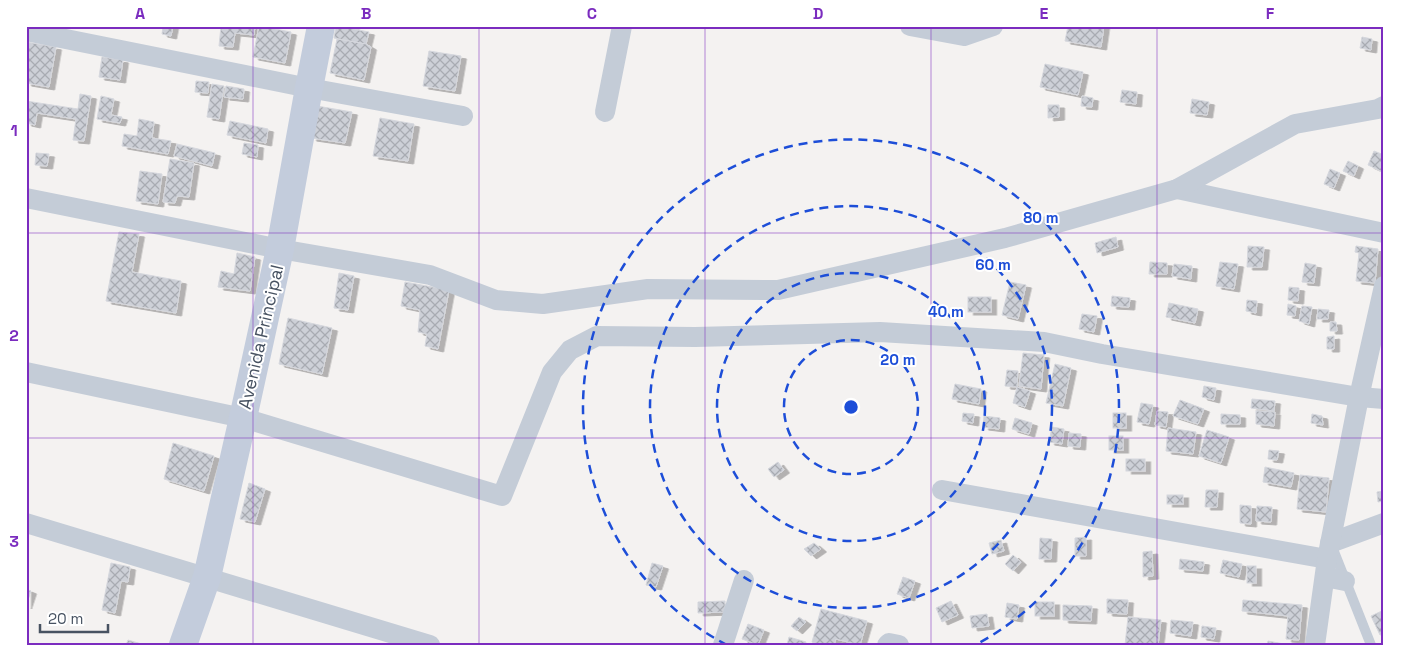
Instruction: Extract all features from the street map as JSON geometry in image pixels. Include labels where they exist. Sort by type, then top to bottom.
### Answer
[{"type":"street","name":"Avenida Principal","points":[[183,645],[207,577],[243,418],[280,249],[322,26]]},
{"type":"street","points":[[605,112],[622,26]]},
{"type":"street","points":[[910,26],[964,36],[993,26]]},
{"type":"street","points":[[26,31],[309,88],[463,116]]},
{"type":"street","points":[[26,198],[280,249],[430,275],[496,300],[544,304],[648,289],[778,290],[1005,238],[1177,189],[1295,124],[1384,106]]},
{"type":"street","points":[[1177,189],[1384,232]]},
{"type":"street","points":[[1315,645],[1328,560],[1359,397],[1384,286]]},
{"type":"street","points":[[26,372],[243,418],[502,496],[552,372],[570,350],[597,336],[695,337],[880,332],[1044,342],[1102,354],[1359,397],[1384,399]]},
{"type":"street","points":[[942,490],[1328,560],[1346,581]]},
{"type":"street","points":[[1328,560],[1384,523]]},
{"type":"street","points":[[26,524],[430,645]]},
{"type":"street","points":[[724,645],[744,580]]},
{"type":"street","points":[[887,645],[889,643],[899,645]]},
{"type":"lane","points":[[1328,560],[1346,581],[1371,645]]},
{"type":"building","points":[[163,26],[173,26],[171,36],[162,34]]},
{"type":"building","points":[[221,26],[255,26],[254,35],[235,33],[233,47],[219,46]]},
{"type":"building","points":[[259,26],[291,32],[285,63],[253,57]]},
{"type":"building","points":[[336,26],[354,26],[353,29],[369,32],[366,44],[334,38]]},
{"type":"building","points":[[1068,26],[1104,26],[1101,47],[1065,41]]},
{"type":"building","points":[[1362,37],[1372,39],[1371,50],[1360,48]]},
{"type":"building","points":[[337,39],[366,44],[371,47],[364,80],[330,73]]},
{"type":"building","points":[[26,42],[56,47],[49,87],[26,83]]},
{"type":"building","points":[[429,51],[461,56],[455,91],[423,86]]},
{"type":"building","points":[[102,57],[123,60],[120,80],[99,77]]},
{"type":"building","points":[[1045,64],[1083,72],[1078,95],[1040,87]]},
{"type":"building","points":[[196,81],[209,82],[208,93],[195,92]]},
{"type":"building","points":[[212,84],[224,86],[219,119],[207,117]]},
{"type":"building","points":[[226,86],[244,89],[243,99],[224,97]]},
{"type":"building","points":[[1122,90],[1137,92],[1136,104],[1120,102]]},
{"type":"building","points":[[80,94],[91,96],[84,141],[73,140],[76,119],[37,113],[35,125],[26,123],[26,101],[78,109]]},
{"type":"building","points":[[101,96],[114,99],[111,115],[122,117],[120,123],[97,119]]},
{"type":"building","points":[[1082,96],[1093,98],[1092,107],[1081,106]]},
{"type":"building","points":[[1192,99],[1209,102],[1207,115],[1190,113]]},
{"type":"building","points":[[1048,105],[1059,105],[1059,117],[1048,118]]},
{"type":"building","points":[[317,106],[352,112],[345,143],[311,138]]},
{"type":"building","points":[[380,118],[414,124],[408,161],[373,156]]},
{"type":"building","points":[[139,119],[154,122],[152,138],[171,141],[168,154],[122,146],[124,134],[137,136]]},
{"type":"building","points":[[230,121],[268,129],[266,143],[227,135]]},
{"type":"building","points":[[244,143],[258,145],[257,157],[242,154]]},
{"type":"building","points":[[177,144],[215,153],[212,166],[174,156]]},
{"type":"building","points":[[1374,151],[1384,155],[1383,172],[1368,165]]},
{"type":"building","points":[[36,153],[49,154],[47,166],[35,165]]},
{"type":"building","points":[[170,159],[194,163],[189,197],[177,196],[175,203],[163,202]]},
{"type":"building","points":[[1348,161],[1358,166],[1354,176],[1343,171]]},
{"type":"building","points":[[1330,169],[1340,173],[1334,188],[1324,184]]},
{"type":"building","points":[[140,171],[162,174],[158,204],[136,201]]},
{"type":"building","points":[[119,232],[139,234],[132,272],[181,281],[176,313],[106,301]]},
{"type":"building","points":[[1116,237],[1118,247],[1097,253],[1095,243]]},
{"type":"building","points":[[1248,246],[1264,247],[1262,267],[1247,267]]},
{"type":"building","points":[[1356,246],[1378,249],[1375,283],[1356,281],[1359,253],[1355,252]]},
{"type":"building","points":[[237,253],[255,257],[250,291],[218,287],[221,271],[234,274]]},
{"type":"building","points":[[1150,262],[1167,263],[1167,274],[1149,274]]},
{"type":"building","points":[[1220,262],[1238,264],[1234,289],[1216,286]]},
{"type":"building","points":[[1305,263],[1316,265],[1314,283],[1302,282]]},
{"type":"building","points":[[1174,264],[1192,266],[1191,279],[1172,276]]},
{"type":"building","points":[[339,273],[354,276],[348,310],[334,308]]},
{"type":"building","points":[[405,282],[449,290],[438,349],[425,346],[427,334],[418,332],[420,310],[401,306]]},
{"type":"building","points":[[1010,282],[1026,285],[1018,319],[1002,315]]},
{"type":"building","points":[[1289,287],[1299,288],[1298,301],[1288,300]]},
{"type":"building","points":[[1112,296],[1130,298],[1129,307],[1111,306]]},
{"type":"building","points":[[968,297],[991,297],[991,312],[968,312]]},
{"type":"building","points":[[1247,300],[1257,301],[1256,313],[1246,311]]},
{"type":"building","points":[[1169,303],[1198,309],[1195,323],[1166,317]]},
{"type":"building","points":[[1288,304],[1296,306],[1295,316],[1287,315]]},
{"type":"building","points":[[1302,306],[1312,307],[1309,324],[1299,321]]},
{"type":"building","points":[[1318,309],[1329,310],[1328,319],[1317,319]]},
{"type":"building","points":[[1082,314],[1097,316],[1094,332],[1079,329]]},
{"type":"building","points":[[288,318],[332,328],[322,374],[279,364]]},
{"type":"building","points":[[1330,322],[1336,322],[1337,331],[1330,331]]},
{"type":"building","points":[[1334,336],[1334,349],[1327,349],[1327,337]]},
{"type":"building","points":[[1023,353],[1044,355],[1041,389],[1019,386]]},
{"type":"building","points":[[1055,364],[1071,368],[1063,406],[1046,403]]},
{"type":"building","points":[[1007,370],[1018,371],[1017,387],[1005,386]]},
{"type":"building","points":[[955,384],[981,389],[979,404],[952,399]]},
{"type":"building","points":[[1204,386],[1216,388],[1214,400],[1202,397]]},
{"type":"building","points":[[1017,387],[1030,391],[1025,407],[1013,403]]},
{"type":"building","points":[[1252,399],[1275,401],[1274,411],[1251,408]]},
{"type":"building","points":[[1180,400],[1204,409],[1198,424],[1173,416]]},
{"type":"building","points":[[1141,403],[1153,405],[1149,424],[1137,422]]},
{"type":"building","points":[[1157,411],[1168,412],[1166,427],[1155,425]]},
{"type":"building","points":[[1256,411],[1275,412],[1274,426],[1256,424]]},
{"type":"building","points":[[963,413],[974,414],[973,423],[962,421]]},
{"type":"building","points":[[1113,413],[1126,413],[1126,428],[1113,428]]},
{"type":"building","points":[[1221,414],[1240,415],[1240,424],[1221,424]]},
{"type":"building","points":[[1312,414],[1322,416],[1323,425],[1311,423]]},
{"type":"building","points":[[984,416],[1000,418],[999,429],[983,427]]},
{"type":"building","points":[[1015,418],[1032,423],[1029,434],[1012,429]]},
{"type":"building","points":[[1052,427],[1064,429],[1062,444],[1049,442]]},
{"type":"building","points":[[1168,428],[1196,432],[1193,454],[1166,451]]},
{"type":"building","points":[[1207,430],[1229,437],[1221,463],[1199,456]]},
{"type":"building","points":[[1069,433],[1081,434],[1080,447],[1068,446]]},
{"type":"building","points":[[1109,436],[1123,436],[1123,450],[1109,450]]},
{"type":"building","points":[[173,443],[214,456],[204,491],[164,479]]},
{"type":"building","points":[[1269,450],[1279,451],[1277,460],[1268,459]]},
{"type":"building","points":[[1126,459],[1145,459],[1145,471],[1126,471]]},
{"type":"building","points":[[778,462],[784,470],[774,477],[768,469]]},
{"type":"building","points":[[1265,467],[1294,473],[1291,487],[1263,482]]},
{"type":"building","points":[[1300,475],[1329,478],[1326,512],[1297,509]]},
{"type":"building","points":[[249,483],[265,489],[255,522],[240,519]]},
{"type":"building","points":[[1206,490],[1218,490],[1217,507],[1205,507]]},
{"type":"building","points":[[1384,491],[1384,501],[1378,502],[1377,492]]},
{"type":"building","points":[[1167,495],[1183,495],[1183,504],[1167,504]]},
{"type":"building","points":[[1240,505],[1251,506],[1251,524],[1240,523]]},
{"type":"building","points":[[1257,506],[1272,507],[1271,522],[1256,521]]},
{"type":"building","points":[[1086,537],[1086,556],[1075,556],[1075,538]]},
{"type":"building","points":[[1040,538],[1052,539],[1051,559],[1039,559]]},
{"type":"building","points":[[1001,540],[1004,551],[992,554],[989,543]]},
{"type":"building","points":[[814,543],[821,549],[811,556],[804,549]]},
{"type":"building","points":[[1152,551],[1153,576],[1143,577],[1143,552]]},
{"type":"building","points":[[1013,555],[1021,562],[1013,571],[1005,564]]},
{"type":"building","points":[[1180,559],[1204,562],[1203,571],[1179,569]]},
{"type":"building","points":[[1223,560],[1242,564],[1239,577],[1220,573]]},
{"type":"building","points":[[111,563],[130,567],[128,582],[121,581],[115,613],[102,610]]},
{"type":"building","points":[[652,563],[663,566],[656,587],[646,585]]},
{"type":"building","points":[[1247,566],[1256,566],[1256,583],[1247,583]]},
{"type":"building","points":[[903,577],[915,581],[909,598],[897,594]]},
{"type":"building","points":[[26,589],[31,591],[26,606]]},
{"type":"building","points":[[1107,599],[1128,600],[1127,614],[1107,613]]},
{"type":"building","points":[[1243,600],[1302,605],[1299,640],[1286,639],[1288,616],[1242,611]]},
{"type":"building","points":[[725,601],[725,612],[698,613],[698,602]]},
{"type":"building","points":[[951,601],[958,615],[942,622],[936,608]]},
{"type":"building","points":[[1035,602],[1054,602],[1054,616],[1035,616]]},
{"type":"building","points":[[1007,603],[1019,605],[1017,619],[1005,617]]},
{"type":"building","points":[[1063,605],[1092,606],[1091,621],[1063,620]]},
{"type":"building","points":[[821,609],[867,621],[860,645],[836,639],[834,645],[821,645],[812,642]]},
{"type":"building","points":[[1384,610],[1384,634],[1380,635],[1371,616]]},
{"type":"building","points":[[987,614],[989,626],[972,628],[970,616]]},
{"type":"building","points":[[799,617],[806,622],[797,631],[791,626]]},
{"type":"building","points":[[1128,617],[1161,620],[1158,645],[1125,645]]},
{"type":"building","points":[[1171,620],[1193,622],[1191,636],[1170,633]]},
{"type":"building","points":[[748,624],[764,630],[758,645],[742,639]]},
{"type":"building","points":[[1202,626],[1216,628],[1214,639],[1201,637]]},
{"type":"building","points":[[789,637],[806,642],[805,645],[787,645]]},
{"type":"building","points":[[128,640],[145,645],[126,645]]},
{"type":"building","points":[[1268,641],[1289,645],[1267,645]]}]
